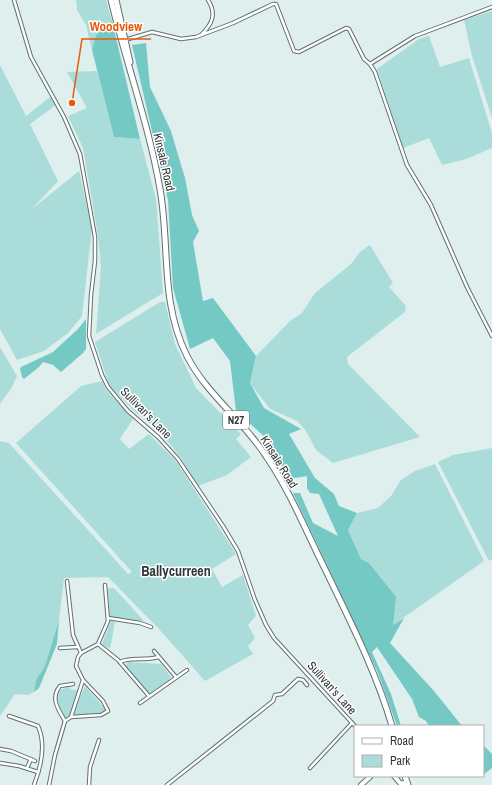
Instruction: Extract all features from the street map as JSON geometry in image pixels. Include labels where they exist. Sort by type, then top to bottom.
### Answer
[{"type":"highway","name":"Kinsale Road","points":[[111,0],[160,186],[164,221],[168,296],[187,356],[205,385],[248,433],[279,476],[361,642],[376,677],[392,725]]},
{"type":"highway","name":"Kinsale Road","points":[[116,0],[137,96]]},
{"type":"main road","points":[[361,785],[370,777]]},
{"type":"main road","points":[[395,777],[401,784],[407,784]]},
{"type":"street","name":"Sullivan's Lane","points":[[14,0],[31,57],[64,117],[80,154],[95,237],[95,261],[91,295],[89,336],[105,382],[128,411],[158,436],[178,459],[238,551],[255,600],[266,625],[274,638],[352,723]]},
{"type":"street","points":[[201,35],[213,20],[213,10],[208,0]]},
{"type":"street","points":[[125,40],[152,32],[181,39],[201,35],[276,4],[292,48],[296,51],[296,56]]},
{"type":"street","points":[[370,64],[415,36],[492,7]]},
{"type":"street","points":[[296,51],[346,28],[349,29],[364,59],[370,64],[382,92],[408,166],[431,205],[467,287],[492,336]]},
{"type":"street","points":[[67,581],[73,635],[77,647],[81,653]]},
{"type":"street","points":[[49,785],[54,755],[65,721],[71,717],[101,715],[108,711],[103,701],[83,680],[76,666],[81,653],[98,644],[108,618],[105,585]]},
{"type":"street","points":[[108,618],[138,622],[152,627]]},
{"type":"street","points":[[98,644],[120,662],[149,696]]},
{"type":"street","points":[[60,648],[77,647]]},
{"type":"street","points":[[154,651],[176,677]]},
{"type":"street","points":[[120,662],[128,659],[144,661],[158,657]]},
{"type":"street","points":[[140,703],[187,670]]},
{"type":"street","points":[[71,717],[83,680]]},
{"type":"street","points":[[167,785],[272,701],[275,695],[282,694],[298,680],[303,680],[307,685]]},
{"type":"street","points":[[65,721],[55,699],[56,692],[60,686],[73,684]]},
{"type":"street","points":[[9,716],[38,726],[42,740],[42,755],[34,785]]},
{"type":"street","points":[[310,768],[352,723]]},
{"type":"street","points":[[89,785],[90,767],[99,740]]},
{"type":"street","points":[[0,749],[11,751],[35,761]]},
{"type":"street","points":[[27,768],[31,759]]},
{"type":"street","points":[[0,762],[38,772]]},
{"type":"green space","points":[[76,0],[106,0],[112,21],[96,35],[92,50],[86,25],[77,10]]},
{"type":"green space","points":[[492,11],[492,118],[472,56],[464,20]]},
{"type":"green space","points":[[429,36],[440,67],[469,58],[492,133],[492,148],[466,159],[442,165],[429,138],[403,148],[377,69],[419,39]]},
{"type":"green space","points":[[0,65],[26,116],[50,97],[56,105],[30,124],[58,181],[32,209],[79,171],[92,228],[82,316],[68,333],[44,351],[17,360],[0,329]]},
{"type":"green space","points":[[97,71],[114,137],[140,139],[156,199],[163,293],[96,334],[101,267],[98,236],[83,148],[68,116],[87,108],[67,72]]},
{"type":"green space","points":[[370,245],[393,283],[389,287],[406,306],[405,312],[347,357],[348,364],[420,437],[333,463],[316,450],[306,431],[297,421],[270,409],[250,383],[256,356],[290,321],[302,313],[315,293],[351,264],[360,252]]},
{"type":"green space","points":[[160,302],[165,302],[175,344],[196,388],[241,434],[236,439],[251,457],[227,475],[198,486],[181,458],[160,432],[134,411],[109,385],[95,342]]},
{"type":"green space","points":[[0,347],[17,376],[12,387],[0,404]]},
{"type":"green space","points":[[102,381],[106,390],[133,419],[120,439],[129,449],[149,434],[176,461],[236,554],[212,569],[222,587],[243,575],[256,616],[248,625],[255,638],[248,646],[253,654],[205,681],[159,629],[108,577],[64,578],[59,620],[45,666],[36,680],[34,692],[28,695],[15,694],[0,716],[0,441],[9,443],[128,574],[132,572],[16,443],[81,386]]},
{"type":"green space","points":[[492,448],[492,559],[489,561],[438,462],[453,455]]},
{"type":"green space","points":[[435,464],[484,561],[393,625],[369,563],[361,559],[348,530],[357,513],[378,508],[391,496],[401,480],[415,471]]},
{"type":"green space","points":[[108,588],[114,588],[144,621],[110,617]]},
{"type":"green space","points":[[111,621],[115,622],[110,649],[102,644]]},
{"type":"green space","points":[[128,662],[161,664],[171,677],[168,681],[150,693],[147,692],[125,666]]},
{"type":"green space","points":[[85,686],[105,709],[104,714],[75,715],[74,713]]},
{"type":"green space","points":[[69,687],[72,690],[78,690],[69,717],[65,718],[59,704],[58,697],[60,690]]},
{"type":"shaded area","points":[[112,21],[140,139],[114,137],[92,50],[96,35]]},
{"type":"shaded area","points":[[146,43],[150,87],[171,131],[185,178],[192,215],[199,231],[193,242],[203,301],[213,298],[256,356],[250,383],[264,408],[301,429],[289,434],[315,478],[334,494],[339,506],[357,513],[348,530],[361,559],[369,563],[396,597],[393,625],[404,618],[390,643],[434,691],[461,725],[428,725],[426,721],[419,717],[412,699],[377,647],[372,652],[391,694],[401,725],[397,725],[378,673],[293,493],[300,493],[313,523],[338,536],[319,494],[310,493],[307,488],[307,476],[289,479],[267,439],[236,411],[230,361],[213,338],[190,349],[173,288],[168,200],[132,45]]},
{"type":"shaded area","points":[[86,319],[86,349],[83,353],[61,372],[53,365],[43,362],[24,379],[22,377],[21,367],[53,352],[78,329]]},
{"type":"shaded area","points":[[59,620],[57,644],[39,688],[34,692],[36,680],[45,666]]},
{"type":"shaded area","points":[[484,746],[492,754],[492,768],[484,774]]},
{"type":"place","name":"Woodview","points":[[72,103]]},
{"type":"district","name":"Ballycurreen","points":[[176,571]]}]
